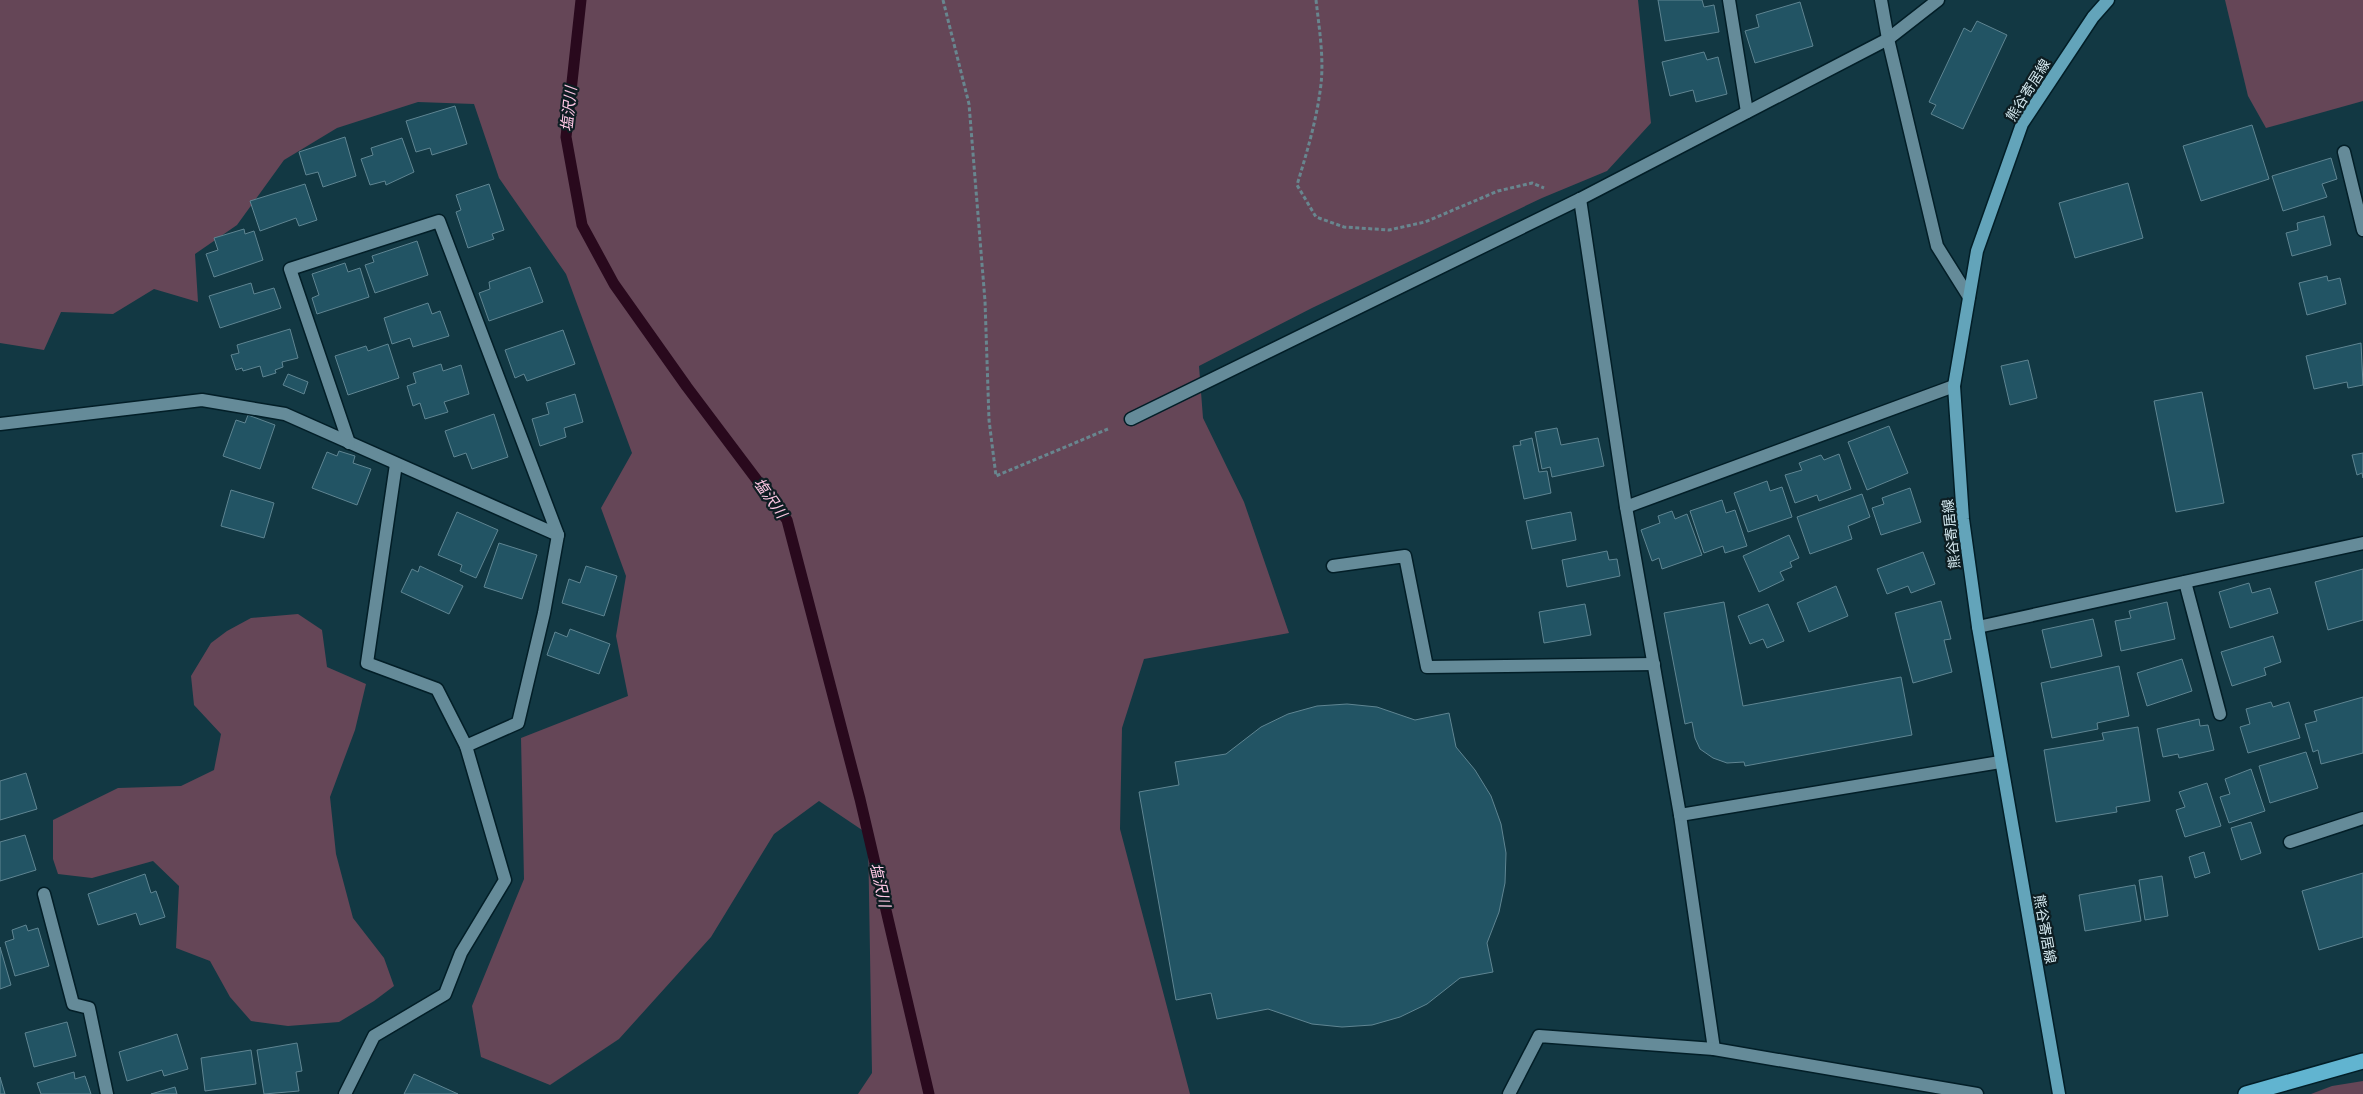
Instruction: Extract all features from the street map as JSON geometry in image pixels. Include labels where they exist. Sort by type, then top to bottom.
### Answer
[{"type":"highway","points":[[2246,1094],[2363,1061]]},
{"type":"main road","name":"熊谷寄居線","points":[[2059,1094],[1978,627],[1964,519],[1954,386],[1977,251],[2022,124],[2093,17],[2108,0]]},
{"type":"street","points":[[1729,0],[1746,112]]},
{"type":"street","points":[[1881,0],[1888,39],[1937,246],[1969,297]]},
{"type":"street","points":[[1131,419],[1580,199],[1888,39],[1938,0]]},
{"type":"street","points":[[2344,152],[2363,230]]},
{"type":"street","points":[[1580,199],[1626,507],[1680,815],[1714,1049]]},
{"type":"street","points":[[349,443],[290,269],[439,221],[558,535],[544,613],[518,724],[466,746]]},
{"type":"street","points":[[1626,507],[1954,386]]},
{"type":"street","points":[[0,424],[202,400],[284,414],[558,535]]},
{"type":"street","points":[[345,1094],[374,1036],[445,994],[461,953],[505,880],[466,746],[437,689],[367,663],[396,464]]},
{"type":"street","points":[[1978,627],[2363,543]]},
{"type":"street","points":[[1333,566],[1405,556],[1427,667],[1654,664]]},
{"type":"street","points":[[2184,582],[2220,714]]},
{"type":"street","points":[[1680,815],[2000,762]]},
{"type":"street","points":[[2290,842],[2363,818]]},
{"type":"street","points":[[44,894],[73,1004],[89,1008],[107,1094]]},
{"type":"street","points":[[1509,1094],[1539,1036],[1714,1049],[1977,1094]]},
{"type":"path","points":[[943,0],[968,104],[985,301],[989,420],[996,476],[1131,419]]},
{"type":"path","points":[[1316,0],[1320,35],[1321,83],[1310,141],[1297,185],[1316,217],[1344,227],[1390,230],[1425,222],[1498,191],[1532,183],[1580,199]]},
{"type":"shaded area","points":[[0,0],[1638,0],[1651,123],[1607,171],[1542,198],[1312,308],[1199,366],[1203,418],[1244,502],[1289,633],[1144,659],[1122,728],[1120,829],[1190,1094],[858,1094],[872,1073],[868,834],[819,801],[774,834],[711,937],[619,1039],[550,1085],[481,1057],[472,1006],[524,879],[521,738],[628,696],[616,636],[626,576],[601,508],[632,453],[566,274],[499,178],[474,104],[418,102],[337,128],[284,160],[237,225],[195,254],[198,302],[154,289],[113,314],[61,312],[44,350],[0,343]]},
{"type":"shaded area","points":[[2225,0],[2363,0],[2363,101],[2266,128],[2248,96]]},
{"type":"shaded area","points":[[298,614],[322,630],[327,667],[366,684],[355,730],[330,797],[336,854],[353,918],[384,958],[394,986],[374,1001],[339,1022],[288,1026],[251,1021],[230,997],[210,961],[176,948],[179,886],[153,861],[92,878],[58,874],[53,859],[53,820],[118,788],[181,786],[214,770],[221,734],[194,705],[191,676],[211,643],[227,631],[251,618]]},
{"type":"shaded area","points":[[2363,1081],[2363,1094],[2311,1094],[2332,1086]]},
{"type":"building","points":[[1658,0],[1702,0],[1704,7],[1714,5],[1719,32],[1665,41]]},
{"type":"building","points":[[1800,2],[1813,46],[1755,63],[1745,31],[1759,27],[1756,15]]},
{"type":"building","points":[[1977,21],[2007,35],[1963,129],[1931,114],[1936,105],[1929,102],[1964,28],[1971,32]]},
{"type":"building","points":[[1704,52],[1707,60],[1718,57],[1727,94],[1696,102],[1693,90],[1670,96],[1662,62]]},
{"type":"building","points":[[455,106],[467,144],[432,155],[430,148],[416,152],[406,121]]},
{"type":"building","points":[[2252,125],[2269,179],[2201,201],[2183,146]]},
{"type":"building","points":[[345,137],[356,176],[323,187],[318,172],[306,175],[299,152]]},
{"type":"building","points":[[402,138],[414,172],[386,185],[385,181],[370,185],[361,159],[373,155],[371,148]]},
{"type":"building","points":[[2331,158],[2337,179],[2322,184],[2327,197],[2283,211],[2272,176]]},
{"type":"building","points":[[2128,183],[2143,238],[2075,258],[2059,203]]},
{"type":"building","points":[[305,184],[317,220],[299,226],[296,218],[260,231],[250,201]]},
{"type":"building","points":[[489,184],[504,230],[492,234],[494,239],[468,248],[456,212],[461,210],[456,195]]},
{"type":"building","points":[[2324,216],[2331,245],[2292,256],[2286,233],[2298,230],[2297,223]]},
{"type":"building","points":[[244,229],[245,234],[254,231],[263,260],[214,277],[206,254],[218,250],[214,238]]},
{"type":"building","points":[[417,241],[428,275],[375,293],[365,265],[374,262],[372,256]]},
{"type":"building","points":[[345,263],[348,272],[360,268],[369,297],[317,314],[312,298],[319,295],[312,274]]},
{"type":"building","points":[[530,267],[543,302],[489,321],[479,293],[490,289],[489,282]]},
{"type":"building","points":[[2327,276],[2328,281],[2340,278],[2346,304],[2307,315],[2299,283]]},
{"type":"building","points":[[251,283],[254,294],[274,288],[281,308],[220,328],[209,296]]},
{"type":"building","points":[[428,303],[432,314],[440,311],[449,336],[413,347],[410,338],[392,344],[384,318]]},
{"type":"building","points":[[290,329],[298,358],[282,362],[283,367],[275,370],[276,373],[263,377],[260,366],[243,371],[242,368],[236,370],[231,355],[239,353],[237,345]]},
{"type":"building","points":[[563,330],[575,364],[527,381],[524,374],[515,378],[505,350]]},
{"type":"building","points":[[2361,343],[2363,385],[2348,388],[2347,382],[2314,389],[2306,356]]},
{"type":"building","points":[[388,344],[399,378],[348,395],[335,356],[366,346],[368,351]]},
{"type":"building","points":[[2028,360],[2037,398],[2010,405],[2001,366]]},
{"type":"building","points":[[441,364],[443,371],[461,365],[469,394],[444,402],[448,412],[425,419],[420,403],[413,406],[407,386],[416,383],[413,373]]},
{"type":"building","points":[[288,374],[308,382],[304,394],[283,385]]},
{"type":"building","points":[[2202,392],[2224,503],[2176,512],[2154,401]]},
{"type":"building","points":[[575,394],[583,422],[564,428],[566,437],[540,446],[532,419],[549,414],[546,403]]},
{"type":"building","points":[[494,414],[508,457],[472,469],[466,453],[454,457],[445,431]]},
{"type":"building","points":[[248,415],[275,425],[260,469],[223,456],[236,420],[245,423]]},
{"type":"building","points":[[1889,426],[1908,473],[1867,490],[1848,442]]},
{"type":"building","points":[[1557,428],[1561,445],[1598,438],[1604,466],[1552,477],[1550,467],[1542,469],[1535,432]]},
{"type":"building","points":[[1532,438],[1539,472],[1547,471],[1551,493],[1524,499],[1513,446],[1521,445],[1520,441]]},
{"type":"building","points":[[339,451],[355,456],[353,463],[371,469],[357,505],[312,488],[327,452],[337,456]]},
{"type":"building","points":[[2363,453],[2363,478],[2362,473],[2357,475],[2352,455]]},
{"type":"building","points":[[1839,454],[1851,489],[1819,501],[1817,495],[1795,503],[1785,475],[1802,470],[1799,463],[1821,455],[1824,460]]},
{"type":"building","points":[[1767,481],[1770,491],[1782,487],[1792,517],[1748,532],[1734,493]]},
{"type":"building","points":[[1910,488],[1921,522],[1881,535],[1872,508],[1884,504],[1882,498]]},
{"type":"building","points":[[231,490],[274,503],[264,538],[221,526]]},
{"type":"building","points":[[1862,494],[1870,517],[1848,526],[1852,539],[1810,554],[1797,517]]},
{"type":"building","points":[[1722,500],[1726,513],[1735,510],[1747,546],[1725,553],[1723,546],[1704,553],[1690,511]]},
{"type":"building","points":[[1672,511],[1675,519],[1687,514],[1702,555],[1662,569],[1659,558],[1652,561],[1641,530],[1660,523],[1658,516]]},
{"type":"building","points":[[457,512],[498,530],[476,578],[460,571],[462,565],[438,555]]},
{"type":"building","points":[[1571,512],[1576,540],[1532,549],[1526,521]]},
{"type":"building","points":[[1789,535],[1799,558],[1790,562],[1792,567],[1780,572],[1784,580],[1759,592],[1743,556]]},
{"type":"building","points":[[499,543],[537,555],[522,599],[484,587]]},
{"type":"building","points":[[1607,551],[1609,560],[1617,559],[1620,576],[1567,587],[1562,560]]},
{"type":"building","points":[[1923,552],[1935,584],[1911,593],[1908,586],[1887,594],[1877,569]]},
{"type":"building","points":[[420,566],[463,586],[449,614],[401,592],[412,569],[418,572]]},
{"type":"building","points":[[586,566],[617,576],[604,616],[562,603],[569,579],[580,583]]},
{"type":"building","points":[[2363,569],[2363,620],[2328,630],[2315,582]]},
{"type":"building","points":[[2249,583],[2252,593],[2270,588],[2278,613],[2230,628],[2219,592]]},
{"type":"building","points":[[1836,586],[1848,616],[1809,632],[1797,603]]},
{"type":"building","points":[[1941,601],[1951,639],[1944,640],[1952,672],[1913,683],[1895,613]]},
{"type":"building","points":[[1724,602],[1743,706],[1901,677],[1912,735],[1745,766],[1744,762],[1727,763],[1713,758],[1700,749],[1695,738],[1692,722],[1685,724],[1664,613]]},
{"type":"building","points":[[2167,602],[2175,639],[2121,651],[2115,621],[2131,618],[2129,611]]},
{"type":"building","points":[[1585,604],[1591,635],[1544,643],[1539,612]]},
{"type":"building","points":[[1768,604],[1784,641],[1767,648],[1763,639],[1750,644],[1738,616]]},
{"type":"building","points":[[2093,619],[2102,656],[2051,668],[2042,630]]},
{"type":"building","points":[[570,629],[610,644],[599,674],[547,655],[555,632],[567,637]]},
{"type":"building","points":[[2273,636],[2281,662],[2264,668],[2266,675],[2232,686],[2221,652]]},
{"type":"building","points":[[2182,659],[2192,691],[2147,706],[2137,673]]},
{"type":"building","points":[[2119,666],[2129,716],[2097,723],[2098,729],[2052,738],[2041,683]]},
{"type":"building","points":[[2363,697],[2363,753],[2321,764],[2318,750],[2313,752],[2305,724],[2317,721],[2314,711]]},
{"type":"building","points":[[2271,702],[2273,707],[2289,702],[2300,738],[2248,753],[2240,727],[2250,724],[2246,709]]},
{"type":"building","points":[[1347,704],[1377,707],[1415,720],[1449,713],[1456,747],[1475,770],[1491,796],[1501,824],[1506,853],[1505,883],[1499,912],[1487,943],[1493,972],[1460,978],[1427,1004],[1400,1017],[1372,1025],[1342,1027],[1312,1024],[1268,1009],[1217,1019],[1211,993],[1176,1000],[1139,792],[1179,785],[1175,762],[1226,754],[1261,727],[1288,714],[1317,706]]},
{"type":"building","points":[[2199,719],[2200,726],[2208,725],[2214,750],[2179,758],[2178,754],[2163,757],[2157,729]]},
{"type":"building","points":[[2138,727],[2150,801],[2116,807],[2117,812],[2056,822],[2044,750],[2104,740],[2102,733]]},
{"type":"building","points":[[2306,752],[2318,788],[2270,803],[2259,766]]},
{"type":"building","points":[[2251,769],[2265,811],[2229,823],[2220,797],[2230,794],[2225,779]]},
{"type":"building","points":[[26,773],[37,809],[0,820],[0,781]]},
{"type":"building","points":[[2207,783],[2221,826],[2185,837],[2176,810],[2185,807],[2179,792]]},
{"type":"building","points":[[2251,822],[2261,853],[2241,860],[2231,828]]},
{"type":"building","points":[[25,835],[36,870],[0,881],[0,842]]},
{"type":"building","points":[[2204,852],[2210,873],[2195,878],[2189,857]]},
{"type":"building","points":[[2363,873],[2363,937],[2319,950],[2302,891]]},
{"type":"building","points":[[145,874],[151,893],[156,891],[165,917],[140,925],[136,913],[98,925],[88,894]]},
{"type":"building","points":[[2162,876],[2168,916],[2145,920],[2139,880]]},
{"type":"building","points":[[2135,885],[2141,921],[2085,931],[2079,895]]},
{"type":"building","points":[[26,925],[28,931],[38,928],[49,966],[15,976],[5,942],[14,939],[12,930]]},
{"type":"building","points":[[0,947],[11,985],[0,989]]},
{"type":"building","points":[[67,1022],[76,1056],[34,1067],[25,1033]]},
{"type":"building","points":[[177,1034],[188,1069],[164,1076],[162,1070],[127,1081],[119,1052]]},
{"type":"building","points":[[297,1043],[302,1071],[296,1072],[299,1091],[264,1094],[257,1050]]},
{"type":"building","points":[[251,1050],[256,1084],[205,1091],[201,1058]]},
{"type":"building","points":[[74,1072],[75,1079],[85,1076],[91,1094],[41,1094],[37,1083]]},
{"type":"building","points":[[414,1074],[458,1094],[404,1094]]},
{"type":"building","points":[[0,1077],[5,1094],[0,1094]]},
{"type":"building","points":[[175,1087],[177,1094],[151,1094]]},
{"type":"waterway","name":"塩沢川","points":[[581,0],[566,137],[582,225],[614,284],[687,387],[787,520],[860,799],[929,1094]]}]
